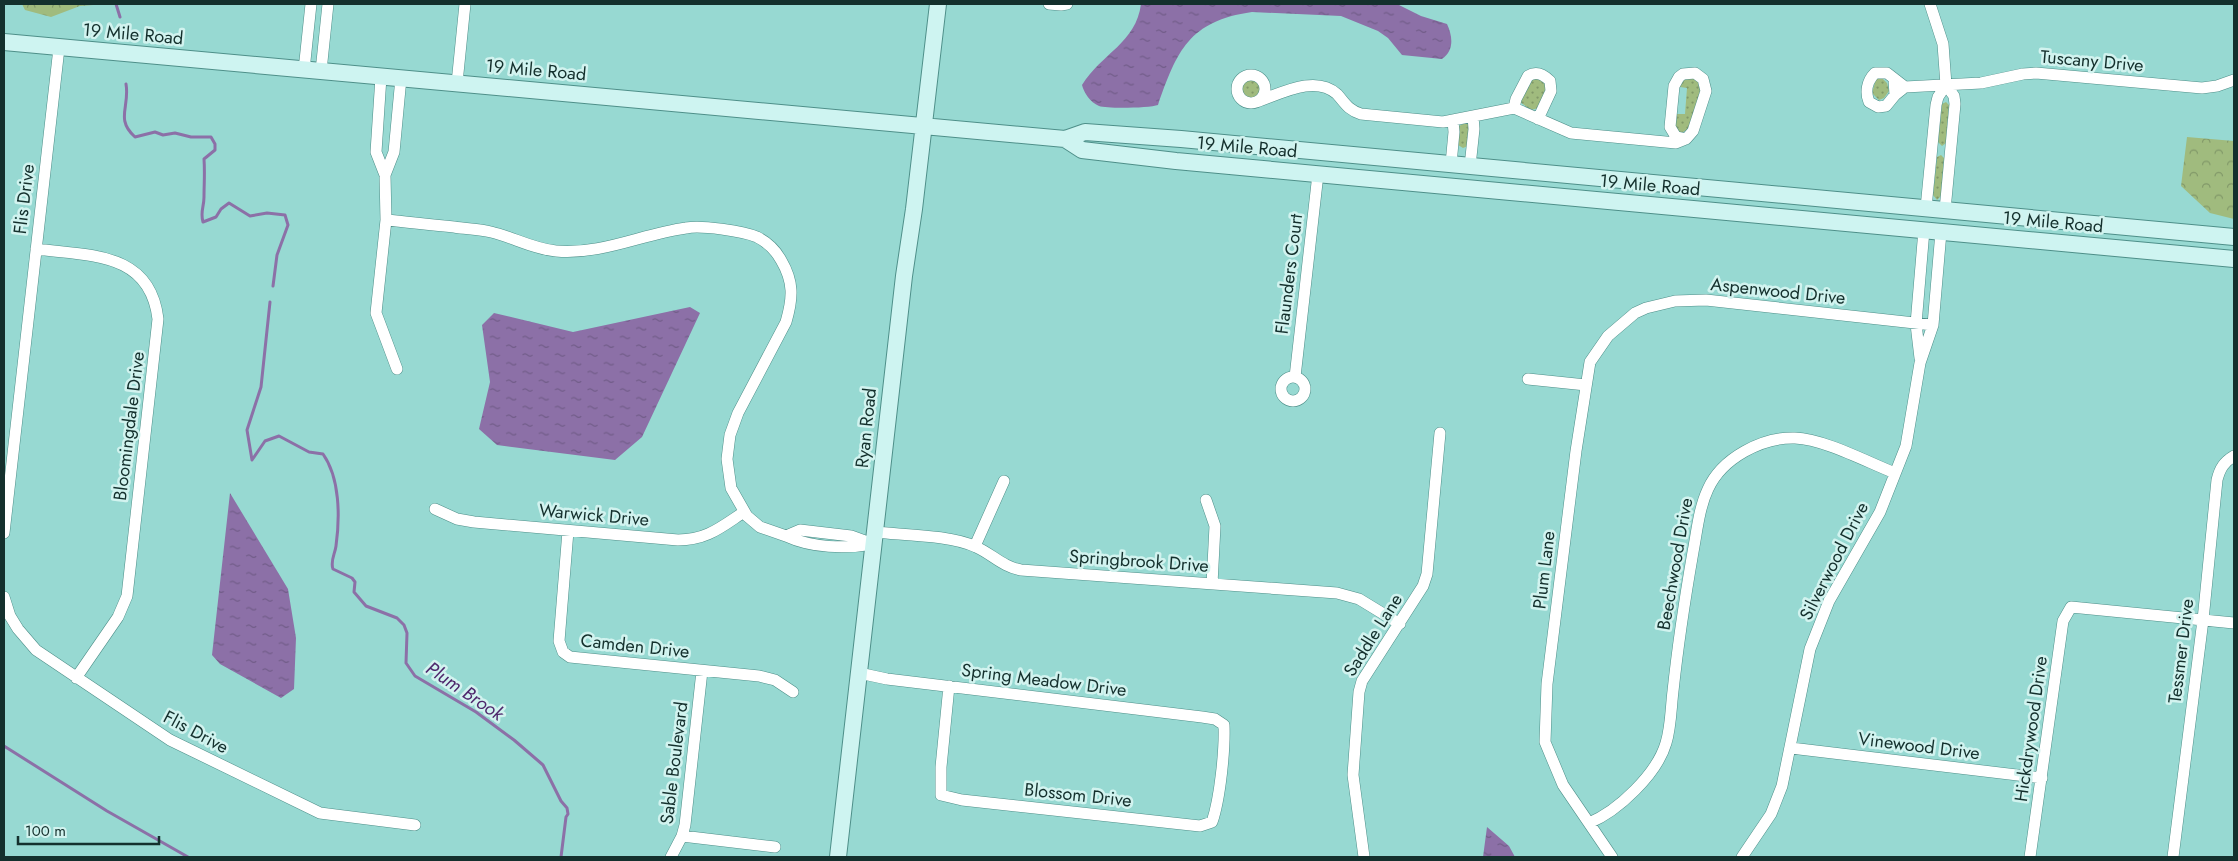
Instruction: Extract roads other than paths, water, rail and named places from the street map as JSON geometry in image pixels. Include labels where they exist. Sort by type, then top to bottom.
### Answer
[{"type":"main road","name":"Ryan Road","points":[[838,857],[904,276],[938,4]]},
{"type":"main road","name":"19 Mile Road","points":[[4,42],[1065,139],[1085,132],[1289,149],[2234,237]]},
{"type":"main road","points":[[1109,153],[1108,142],[1116,134]]},
{"type":"main road","name":"19 Mile Road","points":[[1065,139],[1082,150],[1109,153],[2234,259]]},
{"type":"main road","points":[[1277,170],[1275,163],[1277,155],[1289,149]]},
{"type":"main road","points":[[1466,188],[1477,182],[1478,174],[1473,166]]},
{"type":"main road","points":[[1808,219],[1807,205],[1817,198]]},
{"type":"main road","points":[[1983,236],[1994,228],[1995,221],[1993,215]]},
{"type":"street","points":[[304,70],[311,4]]},
{"type":"street","points":[[321,71],[328,4]]},
{"type":"street","points":[[457,83],[465,4]]},
{"type":"street","points":[[1049,4],[1067,4]]},
{"type":"street","points":[[1930,4],[1943,44],[1946,85],[1954,96],[1955,104],[1946,210]]},
{"type":"street","name":"Flis Drive","points":[[4,533],[6,496],[59,48]]},
{"type":"street","points":[[1256,102],[1263,97],[1265,88],[1262,80],[1248,75],[1240,80],[1237,89],[1240,98],[1247,103],[1256,102],[1313,84],[1322,85],[1338,95],[1348,108],[1360,114],[1453,121],[1514,108],[1571,133],[1676,143],[1686,138],[1693,131],[1706,91],[1703,79],[1695,72],[1683,74],[1676,81],[1669,142]]},
{"type":"street","points":[[1514,108],[1516,99],[1528,76],[1536,73],[1542,75],[1550,81],[1551,91],[1538,119]]},
{"type":"street","points":[[1875,73],[1887,73],[1904,87],[1886,106],[1878,107],[1869,102],[1867,96],[1868,83],[1875,73]]},
{"type":"street","name":"Tuscany Drive","points":[[1904,87],[1981,83],[2036,73],[2202,88],[2217,86],[2234,80]]},
{"type":"street","points":[[381,77],[376,152],[385,175],[386,220],[376,313],[397,369]]},
{"type":"street","points":[[385,175],[394,152],[400,78]]},
{"type":"street","points":[[1894,80],[1895,96]]},
{"type":"street","points":[[1926,208],[1936,105],[1938,97],[1946,85]]},
{"type":"street","points":[[1265,88],[1278,94]]},
{"type":"street","points":[[1473,116],[1473,166]]},
{"type":"street","points":[[1451,164],[1454,132],[1453,121]]},
{"type":"street","points":[[1670,128],[1676,137],[1686,138]]},
{"type":"street","name":"Flaunders Court","points":[[1295,377],[1318,174]]},
{"type":"street","points":[[386,220],[483,230],[545,249],[582,252],[613,247],[688,227],[713,228],[756,237],[764,241],[778,255],[791,280],[791,306],[786,322],[738,414],[728,449],[728,475],[731,488],[744,512]]},
{"type":"street","name":"Silverwood Drive","points":[[1920,362],[1916,324],[1932,231]]},
{"type":"street","name":"Silverwood Drive","points":[[1742,857],[1771,814],[1782,786],[1810,649],[1829,601],[1880,512],[1906,446],[1920,362],[1933,325],[1932,231]]},
{"type":"street","name":"Bloomingdale Drive","points":[[36,249],[100,257],[124,264],[134,271],[150,288],[158,319],[127,596],[118,617],[76,678]]},
{"type":"street","name":"Aspenwood Drive","points":[[1623,322],[1646,308],[1675,302],[1706,300],[1933,325]]},
{"type":"street","name":"Plum Lane","points":[[1612,857],[1563,785],[1545,742],[1547,684],[1576,451],[1590,362],[1608,336],[1623,322]]},
{"type":"street","points":[[1528,379],[1586,385]]},
{"type":"street","name":"Saddle Lane","points":[[1364,857],[1353,775],[1358,692],[1362,681],[1424,586],[1427,574],[1440,434]]},
{"type":"street","name":"Beechwood Drive","points":[[1589,823],[1615,807],[1638,787],[1657,764],[1666,743],[1682,611],[1701,505],[1708,487],[1726,464],[1754,446],[1782,438],[1797,438],[1820,443],[1895,473]]},
{"type":"street","name":"Tessmer Drive","points":[[2174,857],[2203,620],[2217,480],[2220,469],[2234,456]]},
{"type":"street","points":[[975,546],[1004,481]]},
{"type":"street","points":[[1206,500],[1215,526],[1212,584]]},
{"type":"street","name":"Warwick Drive","points":[[434,509],[457,519],[474,522],[659,539],[693,540],[707,536],[744,512]]},
{"type":"street","name":"Springbrook Drive","points":[[744,512],[760,527],[786,536],[800,530],[874,538],[948,540],[975,546],[1010,568],[1021,570],[1337,593],[1359,599],[1400,624]]},
{"type":"street","name":"Camden Drive","points":[[568,531],[559,641],[564,652],[577,660],[767,678],[775,680],[793,692]]},
{"type":"street","name":"Flis Drive","points":[[4,597],[10,616],[27,640],[47,658],[170,740],[309,808],[331,816],[415,825]]},
{"type":"street","name":"Hickdrywood Drive","points":[[2030,857],[2063,621],[2071,607],[2203,620]]},
{"type":"street","points":[[2203,620],[2234,623]]},
{"type":"street","name":"Sable Boulevard","points":[[671,857],[682,836],[702,671]]},
{"type":"street","name":"Spring Meadow Drive","points":[[859,673],[886,679],[1215,719],[1224,724],[1224,747],[1216,810],[1212,822]]},
{"type":"street","name":"Blossom Drive","points":[[949,686],[941,767],[941,794],[957,799],[1200,826],[1212,822]]},
{"type":"street","name":"Vinewood Drive","points":[[1791,748],[2042,778]]},
{"type":"street","points":[[682,836],[775,847]]},
{"type":"water","points":[[1141,4],[1397,4],[1421,16],[1447,24],[1451,43],[1449,52],[1442,59],[1402,55],[1388,38],[1378,31],[1341,16],[1252,12],[1231,16],[1213,23],[1188,42],[1179,54],[1158,105],[1128,108],[1099,106],[1088,97],[1082,85],[1132,29],[1138,17]]},
{"type":"water","points":[[690,307],[700,313],[642,437],[615,460],[497,445],[479,429],[490,382],[482,325],[494,313],[573,332]]},
{"type":"water","points":[[230,493],[288,589],[296,638],[294,689],[281,698],[220,664],[212,655]]},
{"type":"water","points":[[1487,827],[1509,846],[1515,857],[1483,857]]},
{"type":"waterway","name":"Plum Brook","points":[[116,4],[120,17]]},
{"type":"waterway","name":"Plum Brook","points":[[126,84],[124,118],[129,130],[135,137],[155,132],[163,135],[175,133],[191,137],[211,137],[215,144],[215,150],[204,159],[203,222],[216,217],[221,209],[229,203],[250,216],[267,213],[285,215],[288,225],[277,255],[273,286]]},
{"type":"waterway","name":"Plum Brook","points":[[270,302],[261,387],[247,430],[252,460],[265,441],[279,436],[309,452],[323,454],[329,464],[336,486],[338,523],[336,546],[332,560],[333,569],[352,578],[355,582],[354,592],[366,606],[397,618],[404,625],[407,633],[406,663],[415,676],[476,712],[514,740],[543,765],[561,801],[567,808],[568,814],[561,857]]},
{"type":"waterway","points":[[4,746],[107,811],[188,857]]}]
